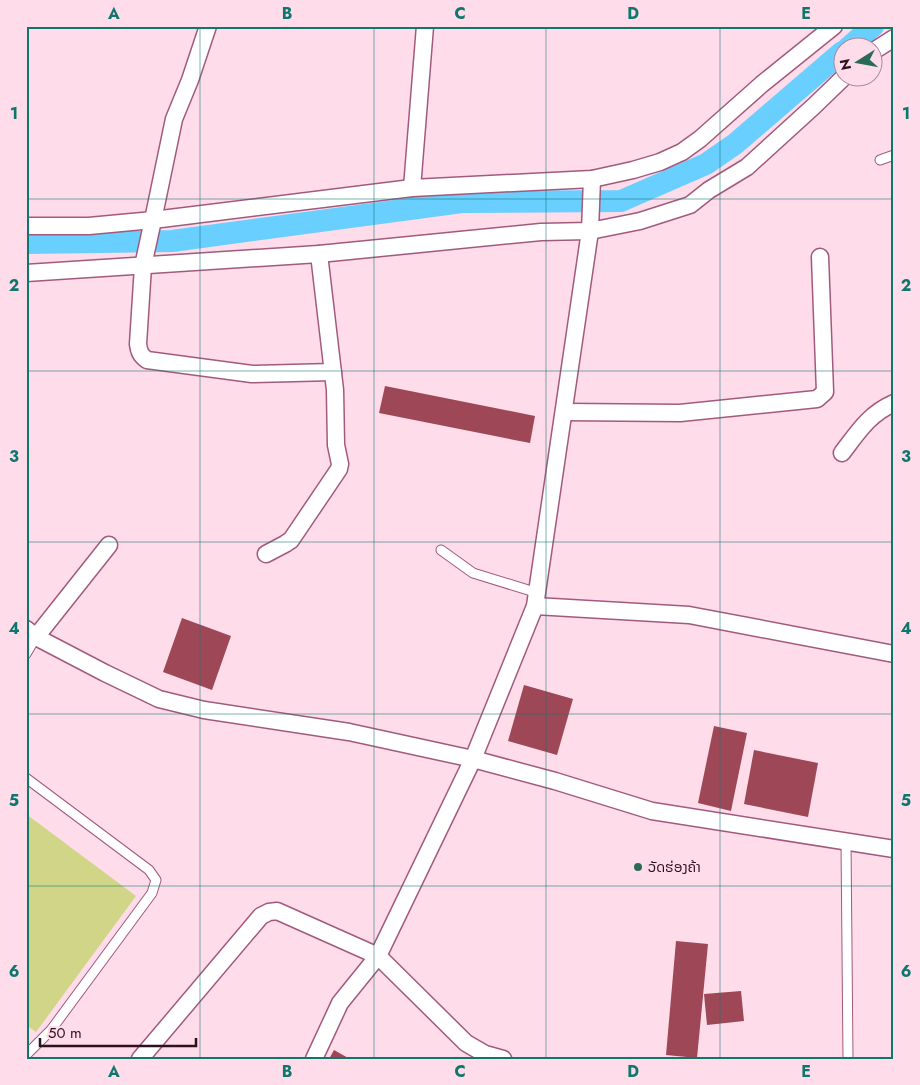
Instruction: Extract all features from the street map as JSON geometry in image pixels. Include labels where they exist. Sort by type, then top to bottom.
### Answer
[{"type":"street","points":[[208,26],[190,80],[174,119],[144,261],[138,351],[147,360],[252,374],[333,372]]},
{"type":"street","points":[[412,188],[425,26]]},
{"type":"street","points":[[26,226],[152,225],[412,188],[592,179],[633,170],[660,162],[682,152],[834,26]]},
{"type":"street","points":[[882,46],[894,38]]},
{"type":"street","points":[[26,274],[144,261],[319,254],[541,232],[590,232],[640,221],[690,206],[709,190],[747,167],[833,88]]},
{"type":"street","points":[[314,1059],[340,1003],[378,956],[473,759],[536,600],[590,232],[592,179]]},
{"type":"street","points":[[266,554],[291,540],[339,469],[340,464],[336,445],[335,390],[319,254]]},
{"type":"street","points":[[564,412],[680,413],[817,399],[825,392],[820,257]]},
{"type":"street","points":[[842,453],[865,422],[885,407],[894,403]]},
{"type":"street","points":[[109,545],[31,633],[105,673],[160,698],[204,710],[349,732],[473,759],[555,781],[652,811],[894,848]]},
{"type":"street","points":[[536,600],[689,615],[894,654]]},
{"type":"street","points":[[140,1059],[261,916],[268,912],[277,911],[378,956],[466,1043],[485,1054],[498,1058]]},
{"type":"lane","points":[[880,160],[894,155]]},
{"type":"lane","points":[[441,550],[473,573],[536,600]]},
{"type":"lane","points":[[26,654],[31,633]]},
{"type":"lane","points":[[26,778],[149,870],[156,880],[152,893],[51,1030],[26,1054]]},
{"type":"lane","points":[[846,841],[848,1059]]},
{"type":"green space","points":[[26,814],[136,896],[36,1032],[26,1025]]},
{"type":"building","points":[[385,386],[535,416],[530,443],[379,413]]},
{"type":"building","points":[[182,618],[231,636],[212,690],[163,672]]},
{"type":"building","points":[[524,685],[573,699],[557,755],[508,741]]},
{"type":"building","points":[[714,726],[747,733],[731,811],[698,803]]},
{"type":"building","points":[[754,750],[818,763],[808,817],[744,804]]},
{"type":"building","points":[[676,941],[708,944],[697,1058],[666,1055]]},
{"type":"building","points":[[741,991],[744,1021],[707,1025],[704,994]]},
{"type":"building","points":[[334,1050],[350,1059],[329,1059]]},
{"type":"waterway","points":[[859,38],[873,26]]},
{"type":"waterway","points":[[26,243],[172,241],[462,202],[621,201],[706,164],[735,144],[832,61]]},
{"type":"place","name":"ວັດຮ່ອງຄ້າ","points":[[638,867]]}]
